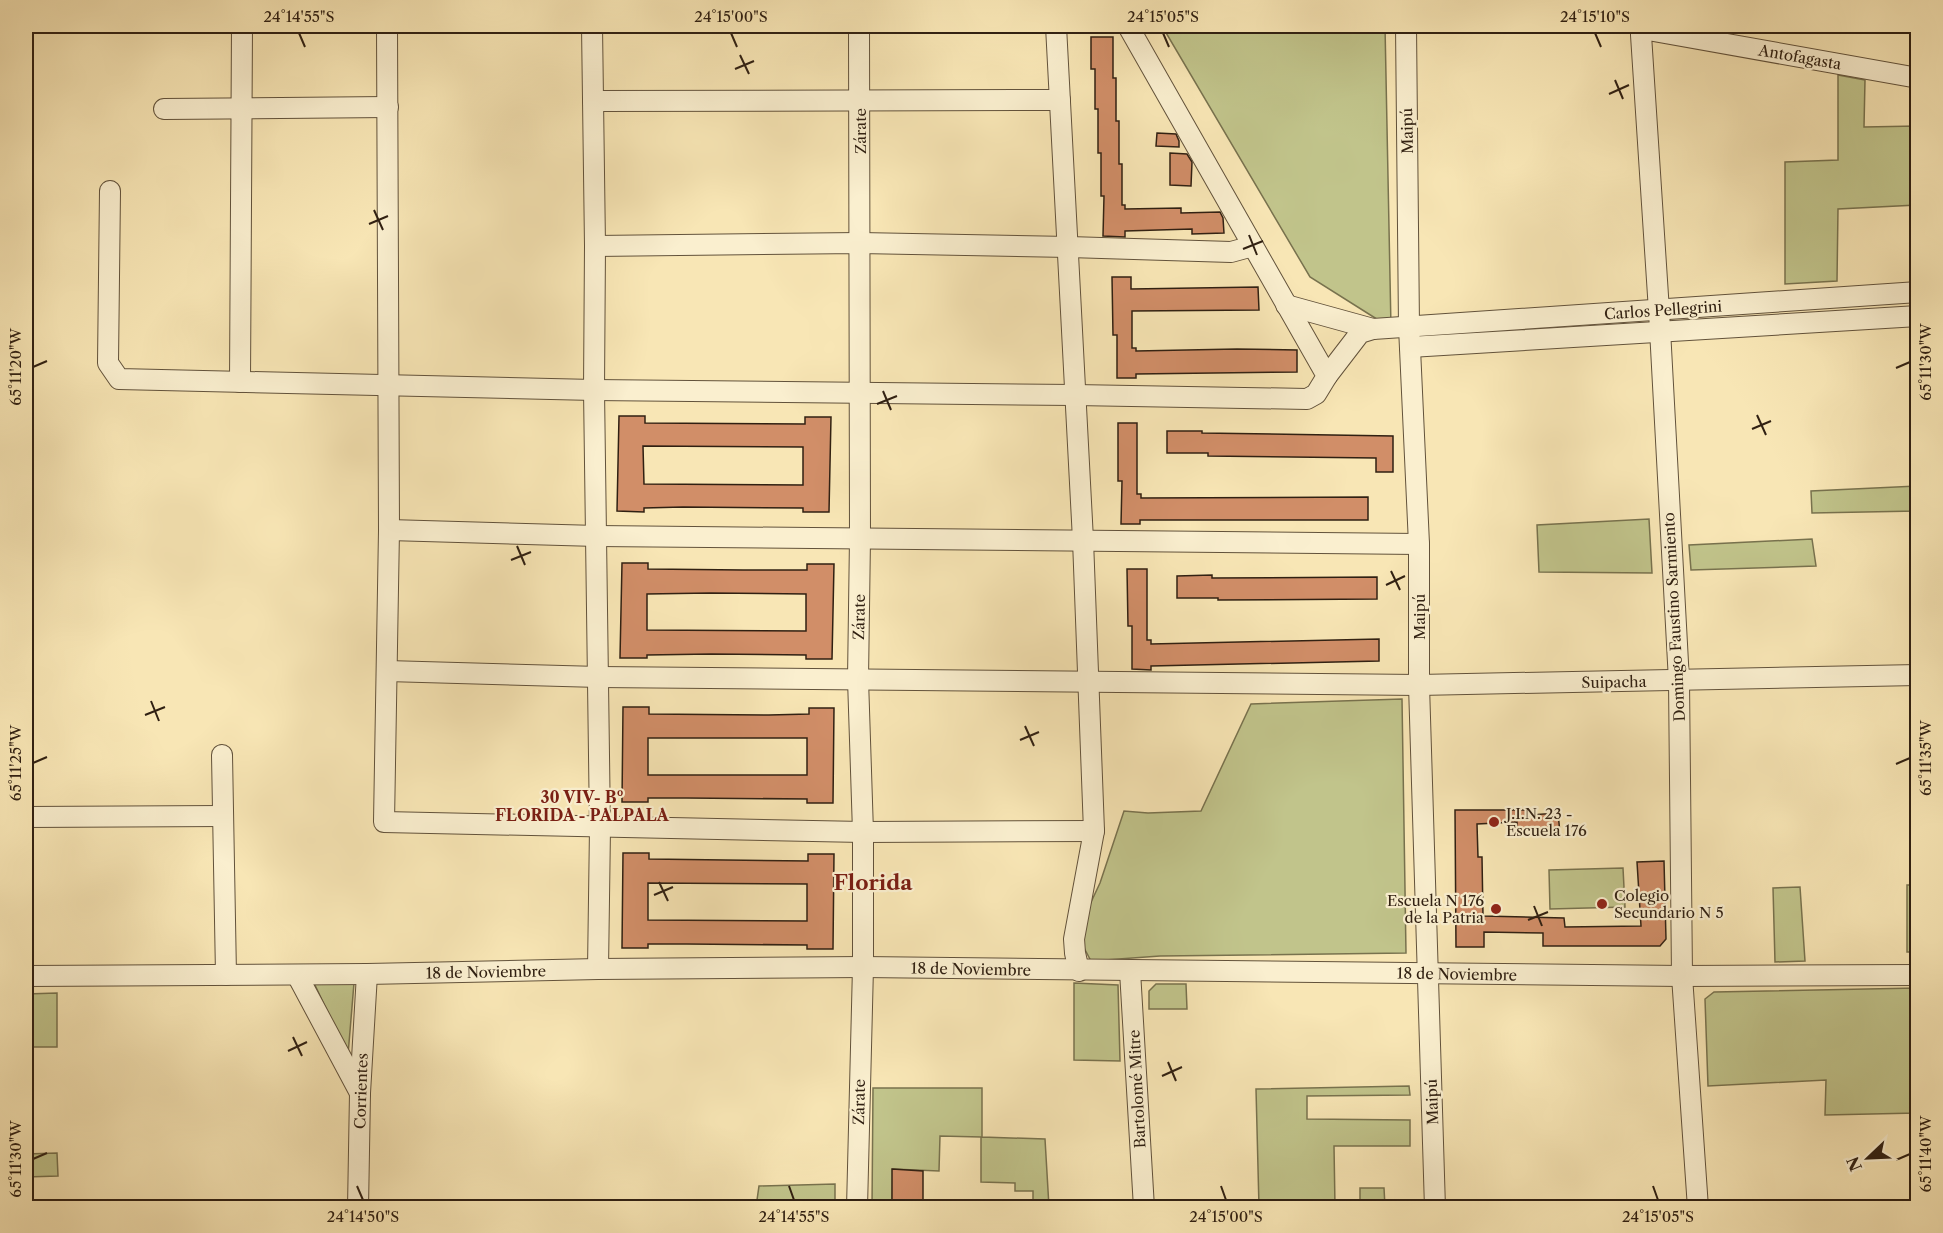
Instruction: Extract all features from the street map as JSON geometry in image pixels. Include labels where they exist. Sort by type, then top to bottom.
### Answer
[{"type":"street","points":[[240,382],[242,26]]},
{"type":"street","points":[[387,26],[389,530],[384,822],[863,832],[1094,831]]},
{"type":"street","points":[[592,26],[600,828],[598,969]]},
{"type":"street","name":"Zárate","points":[[856,1208],[863,967],[863,832],[858,679],[861,243],[859,26]]},
{"type":"street","points":[[1056,26],[1083,540],[1094,831],[1074,939],[1079,971]]},
{"type":"street","points":[[1128,26],[1327,376]]},
{"type":"street","name":"Maipú","points":[[1406,26],[1409,327],[1419,544],[1419,685],[1435,1208]]},
{"type":"street","name":"Antofagasta","points":[[1648,30],[1917,78]]},
{"type":"street","name":"Domingo Faustino Sarmiento","points":[[1648,30],[1641,35],[1678,681],[1682,976],[1698,1208]]},
{"type":"street","points":[[593,101],[1060,100]]},
{"type":"street","points":[[164,109],[388,107]]},
{"type":"street","points":[[110,191],[108,363],[119,380],[594,390],[1075,394],[1307,399],[1316,394],[1360,333],[1373,329]]},
{"type":"street","points":[[595,246],[861,243],[1231,252],[1253,246]]},
{"type":"street","name":"Carlos Pellegrini","points":[[1410,347],[1917,292]]},
{"type":"street","points":[[1287,305],[1373,329]]},
{"type":"street","name":"Carlos Pellegrini","points":[[1373,329],[1917,316]]},
{"type":"street","points":[[389,530],[597,536],[1419,544]]},
{"type":"street","name":"Suipacha","points":[[387,671],[599,677],[1419,685],[1917,675]]},
{"type":"street","points":[[222,755],[226,975]]},
{"type":"street","points":[[26,817],[223,816]]},
{"type":"street","name":"18 de Noviembre","points":[[26,976],[297,975],[863,967],[1682,976],[1917,975]]},
{"type":"street","name":"Bartolomé Mitre","points":[[1130,971],[1144,1208]]},
{"type":"street","name":"Corrientes","points":[[358,1208],[360,1093],[368,974]]},
{"type":"street","points":[[297,975],[360,1093]]},
{"type":"green space","points":[[1079,26],[1129,26],[1132,30],[1080,32]]},
{"type":"green space","points":[[1162,26],[1385,26],[1391,328],[1310,277]]},
{"type":"green space","points":[[1838,75],[1865,80],[1864,127],[1917,126],[1917,205],[1838,209],[1837,281],[1785,284],[1785,162],[1838,160]]},
{"type":"green space","points":[[1917,486],[1917,511],[1812,513],[1811,491]]},
{"type":"green space","points":[[1649,519],[1652,573],[1539,572],[1537,525]]},
{"type":"green space","points":[[1812,539],[1816,566],[1691,570],[1689,545]]},
{"type":"green space","points":[[1402,699],[1406,953],[1160,956],[1091,961],[1082,944],[1085,915],[1100,883],[1124,811],[1148,813],[1201,811],[1251,704]]},
{"type":"green space","points":[[1623,868],[1625,907],[1550,909],[1549,870]]},
{"type":"green space","points":[[1907,885],[1917,885],[1917,952],[1907,952]]},
{"type":"green space","points":[[1800,887],[1805,961],[1775,962],[1773,888]]},
{"type":"green space","points":[[314,983],[354,983],[348,1055]]},
{"type":"green space","points":[[1074,983],[1118,985],[1120,1061],[1074,1060]]},
{"type":"green space","points":[[1156,984],[1186,984],[1187,1009],[1149,1009],[1149,991]]},
{"type":"green space","points":[[1917,988],[1917,1113],[1825,1115],[1826,1080],[1708,1086],[1705,999],[1714,992]]},
{"type":"green space","points":[[57,993],[57,1047],[26,1047],[26,994]]},
{"type":"green space","points":[[1409,1086],[1410,1095],[1307,1096],[1307,1119],[1410,1120],[1410,1146],[1334,1146],[1335,1207],[1259,1207],[1256,1089]]},
{"type":"green space","points":[[873,1088],[982,1088],[982,1137],[1045,1139],[1049,1207],[1033,1207],[1033,1191],[1015,1191],[1015,1183],[981,1182],[981,1137],[940,1136],[939,1171],[893,1169],[892,1207],[872,1208]]},
{"type":"green space","points":[[57,1153],[58,1176],[26,1177],[26,1154]]},
{"type":"green space","points":[[835,1184],[835,1207],[756,1207],[759,1186]]},
{"type":"green space","points":[[1360,1188],[1384,1188],[1385,1207],[1360,1207]]},
{"type":"green space","points":[[264,1204],[340,1204],[340,1207],[264,1208]]},
{"type":"building","points":[[1091,37],[1113,37],[1116,121],[1119,121],[1119,164],[1122,164],[1122,205],[1125,205],[1125,209],[1181,208],[1181,213],[1220,212],[1223,218],[1224,233],[1192,234],[1192,229],[1125,231],[1125,237],[1103,236],[1104,196],[1101,196],[1101,153],[1098,153],[1098,109],[1095,109],[1095,69],[1091,69]]},
{"type":"building","points":[[1157,133],[1176,134],[1179,147],[1156,146]]},
{"type":"building","points":[[1170,153],[1187,154],[1192,162],[1191,186],[1170,185]]},
{"type":"building","points":[[1112,277],[1131,277],[1131,289],[1258,287],[1259,310],[1132,311],[1132,348],[1136,348],[1136,351],[1297,350],[1297,372],[1136,374],[1136,378],[1117,378],[1117,335],[1113,335]]},
{"type":"building","points":[[619,416],[645,416],[645,423],[805,424],[805,417],[831,417],[829,512],[803,512],[803,508],[683,507],[644,508],[644,512],[617,511]],"holes":[[[643,446],[803,447],[803,485],[644,484]]]},
{"type":"building","points":[[1118,423],[1137,423],[1137,494],[1141,494],[1141,498],[1368,497],[1368,520],[1140,520],[1140,524],[1121,524],[1122,481],[1118,481]]},
{"type":"building","points":[[1167,431],[1393,436],[1393,472],[1376,472],[1376,458],[1208,456],[1208,453],[1167,453]]},
{"type":"building","points":[[622,563],[648,563],[648,569],[743,570],[807,570],[807,564],[834,564],[832,659],[806,659],[806,655],[711,654],[647,655],[647,658],[620,658]],"holes":[[[647,594],[806,594],[806,631],[647,630]]]},
{"type":"building","points":[[1127,569],[1147,569],[1147,640],[1151,640],[1151,644],[1379,639],[1379,661],[1151,666],[1151,670],[1132,669],[1132,626],[1128,626]]},
{"type":"building","points":[[1212,575],[1212,578],[1377,577],[1377,599],[1177,598],[1177,576]]},
{"type":"building","points":[[623,707],[649,707],[649,714],[769,715],[809,714],[809,708],[834,708],[833,803],[807,803],[807,799],[687,798],[648,798],[648,802],[622,802]],"holes":[[[648,738],[807,738],[807,775],[648,775]]]},
{"type":"building","points":[[1455,810],[1530,810],[1530,815],[1558,813],[1560,833],[1517,832],[1517,822],[1477,824],[1478,857],[1482,857],[1483,916],[1564,918],[1565,927],[1641,926],[1637,862],[1664,861],[1666,939],[1660,946],[1543,946],[1543,933],[1484,932],[1484,947],[1456,947]]},
{"type":"building","points":[[623,853],[649,853],[649,859],[808,861],[808,854],[834,854],[833,949],[807,949],[807,945],[687,944],[648,944],[648,948],[622,948]],"holes":[[[648,883],[807,884],[807,921],[648,920]]]},
{"type":"building","points":[[892,1169],[923,1171],[923,1208],[892,1208]]},
{"type":"place","name":"J.I.N. 23 - Escuela 176","points":[[1494,822]]},
{"type":"place","name":"Colegio Secundario N 5","points":[[1602,904]]},
{"type":"place","name":"Escuela N 176 de la Patria","points":[[1496,909]]},
{"type":"district","name":"30 VIV- Bº FLORIDA - PALPALA","points":[[582,806]]},
{"type":"district","name":"Florida","points":[[873,882]]}]
